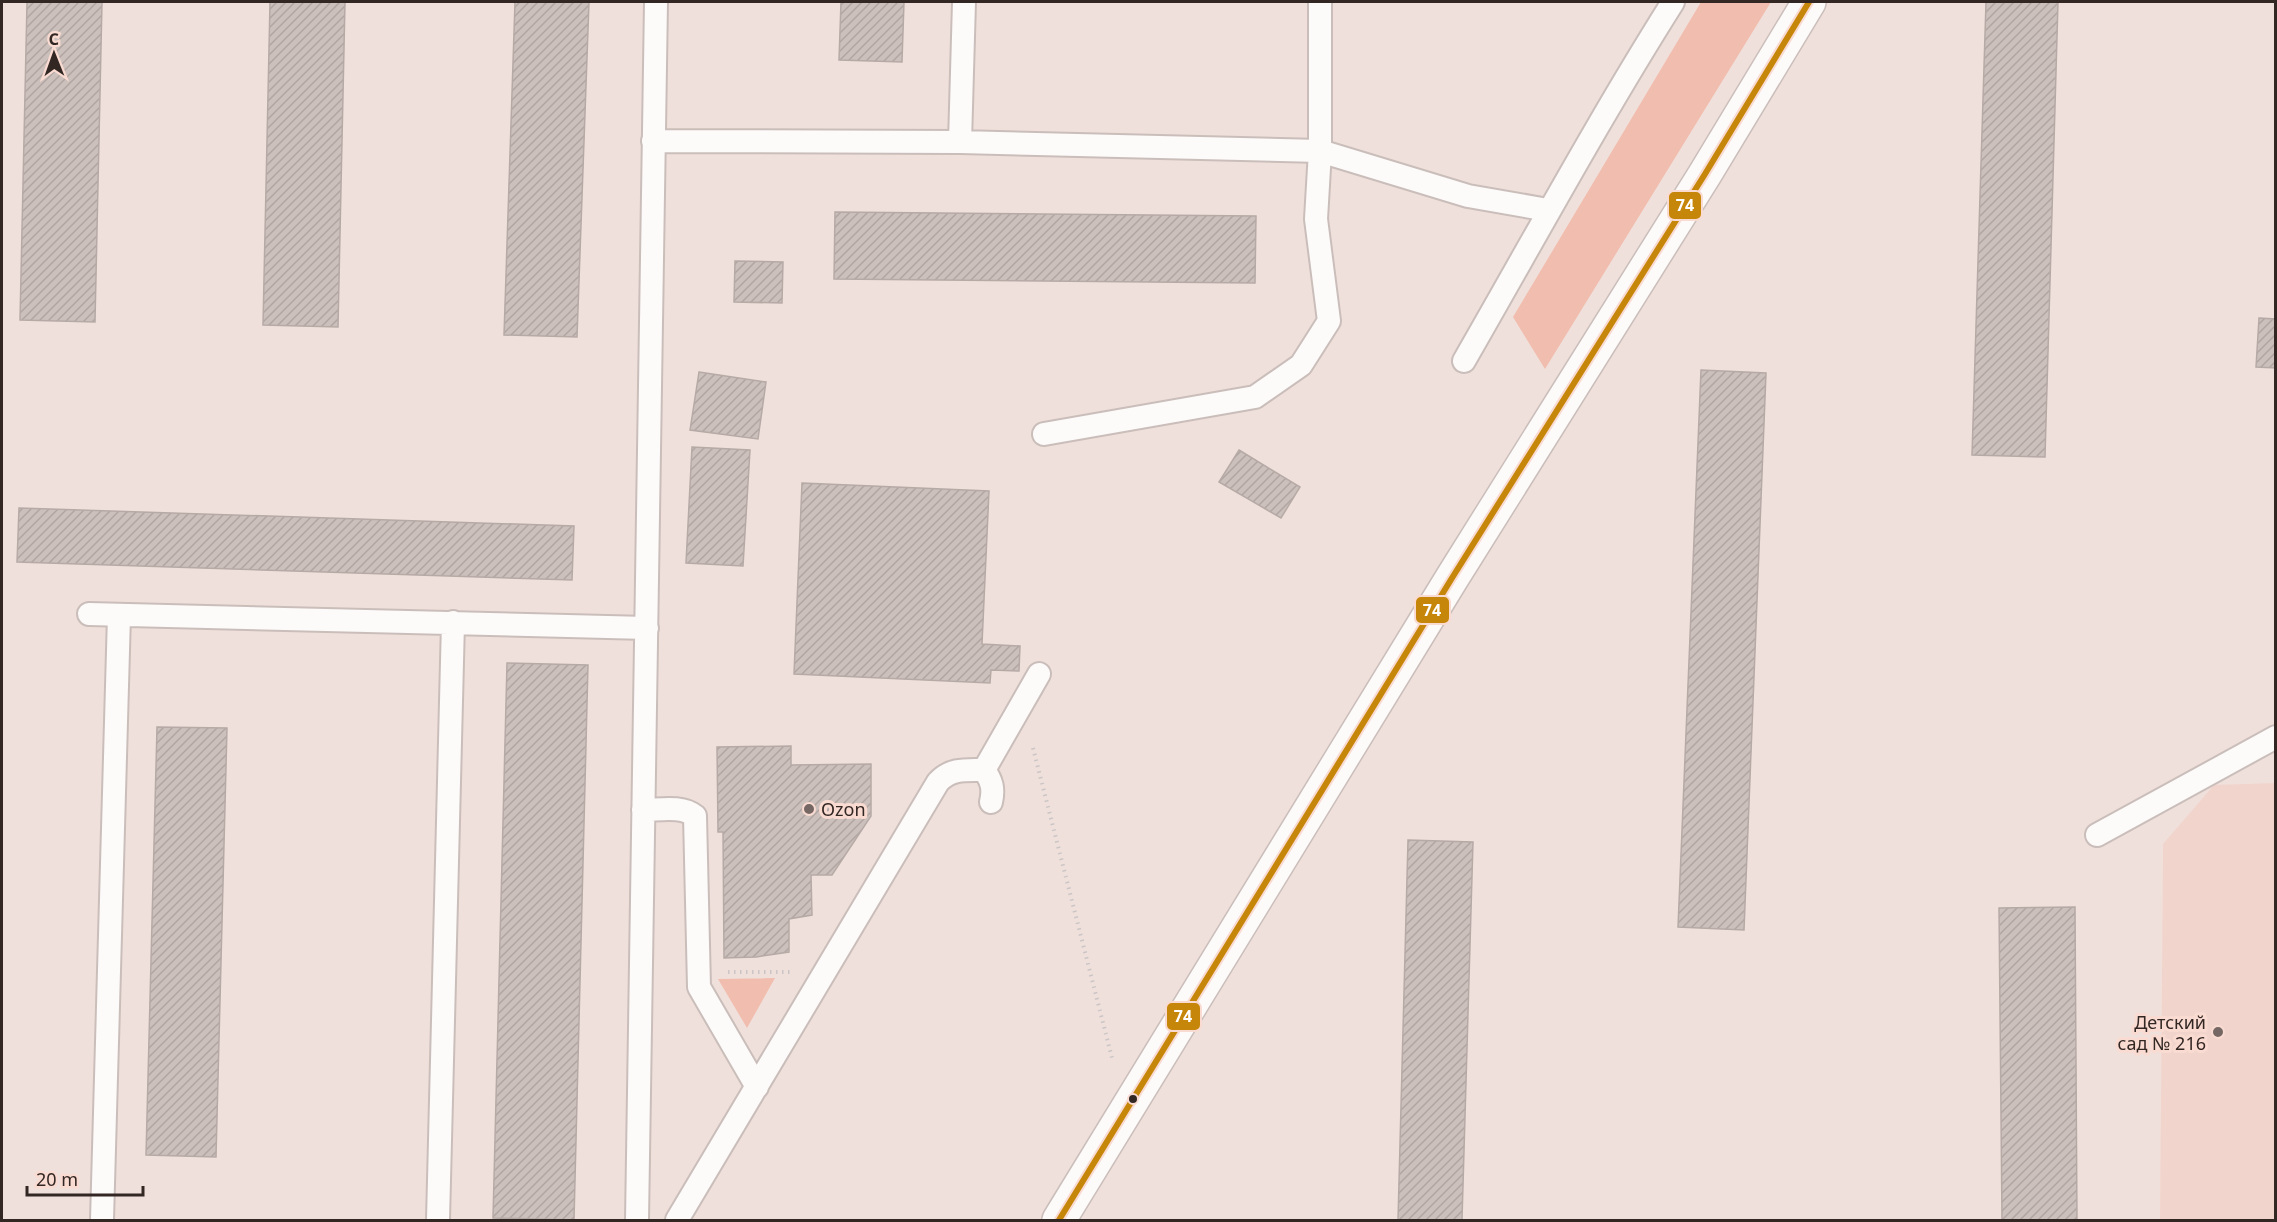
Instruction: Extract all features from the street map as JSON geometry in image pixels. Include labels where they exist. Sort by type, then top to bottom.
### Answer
[{"type":"street","points":[[1059,1221],[1458,568],[1705,174],[1809,2]]},
{"type":"lane","points":[[637,1221],[656,2]]},
{"type":"lane","points":[[960,142],[964,2]]},
{"type":"lane","points":[[1044,435],[1255,397],[1300,365],[1329,321],[1316,219],[1320,151],[1320,2]]},
{"type":"lane","points":[[1464,361],[1548,210],[1640,53],[1673,2]]},
{"type":"lane","points":[[653,141],[960,142],[1320,151],[1468,196],[1548,210]]},
{"type":"lane","points":[[88,614],[646,628]]},
{"type":"lane","points":[[102,1221],[118,615]]},
{"type":"lane","points":[[438,1221],[453,622]]},
{"type":"lane","points":[[984,770],[1039,674]]},
{"type":"lane","points":[[2097,835],[2276,737]]},
{"type":"lane","points":[[677,1221],[938,782],[946,774],[961,770],[984,770]]},
{"type":"lane","points":[[984,770],[993,790],[991,802]]},
{"type":"lane","points":[[643,810],[681,810],[689,811],[695,816],[699,987],[757,1087]]},
{"type":"path","points":[[1022,704],[1112,1058],[1144,1080]]},
{"type":"path","points":[[697,973],[825,971]]},
{"type":"shaded area","points":[[1701,2],[1771,2],[1545,369],[1513,317]]},
{"type":"shaded area","name":"Детский сад № 216","points":[[2275,783],[2275,1220],[2160,1220],[2163,844],[2214,785]]},
{"type":"shaded area","points":[[775,978],[747,1028],[718,979]]},
{"type":"building","points":[[27,2],[102,2],[95,322],[20,320]]},
{"type":"building","points":[[270,2],[345,2],[338,327],[263,325]]},
{"type":"building","points":[[515,2],[589,2],[577,337],[504,335]]},
{"type":"building","points":[[841,2],[904,2],[902,62],[839,60]]},
{"type":"building","points":[[1986,2],[2058,2],[2045,457],[1972,455]]},
{"type":"building","points":[[835,212],[1256,216],[1255,283],[834,279]]},
{"type":"building","points":[[735,261],[783,262],[782,303],[734,302]]},
{"type":"building","points":[[2259,318],[2276,319],[2276,368],[2256,367]]},
{"type":"building","points":[[1701,370],[1766,373],[1744,930],[1678,927]]},
{"type":"building","points":[[699,372],[766,382],[758,439],[690,430]]},
{"type":"building","points":[[692,447],[750,450],[743,566],[686,563]]},
{"type":"building","points":[[1239,450],[1300,487],[1281,518],[1219,482]]},
{"type":"building","points":[[802,483],[989,491],[982,644],[1020,646],[1019,671],[991,670],[990,683],[794,674]]},
{"type":"building","points":[[19,508],[574,526],[572,580],[17,562]]},
{"type":"building","points":[[507,663],[588,665],[574,1220],[493,1218]]},
{"type":"building","points":[[157,727],[227,728],[216,1157],[146,1155]]},
{"type":"building","points":[[791,746],[791,765],[871,764],[871,816],[832,875],[811,875],[812,915],[789,919],[789,952],[756,957],[724,958],[723,832],[718,832],[717,747]]},
{"type":"building","points":[[1408,840],[1473,842],[1462,1220],[1398,1220]]},
{"type":"building","points":[[2075,907],[2077,1220],[2002,1220],[1999,908]]},
{"type":"transit line","name":"74","points":[[1059,1220],[1452,578],[1705,174],[1809,2]]},
{"type":"place","name":"Ozon","points":[[809,809]]},
{"type":"place","name":"Детский сад № 216","points":[[2218,1032]]}]
